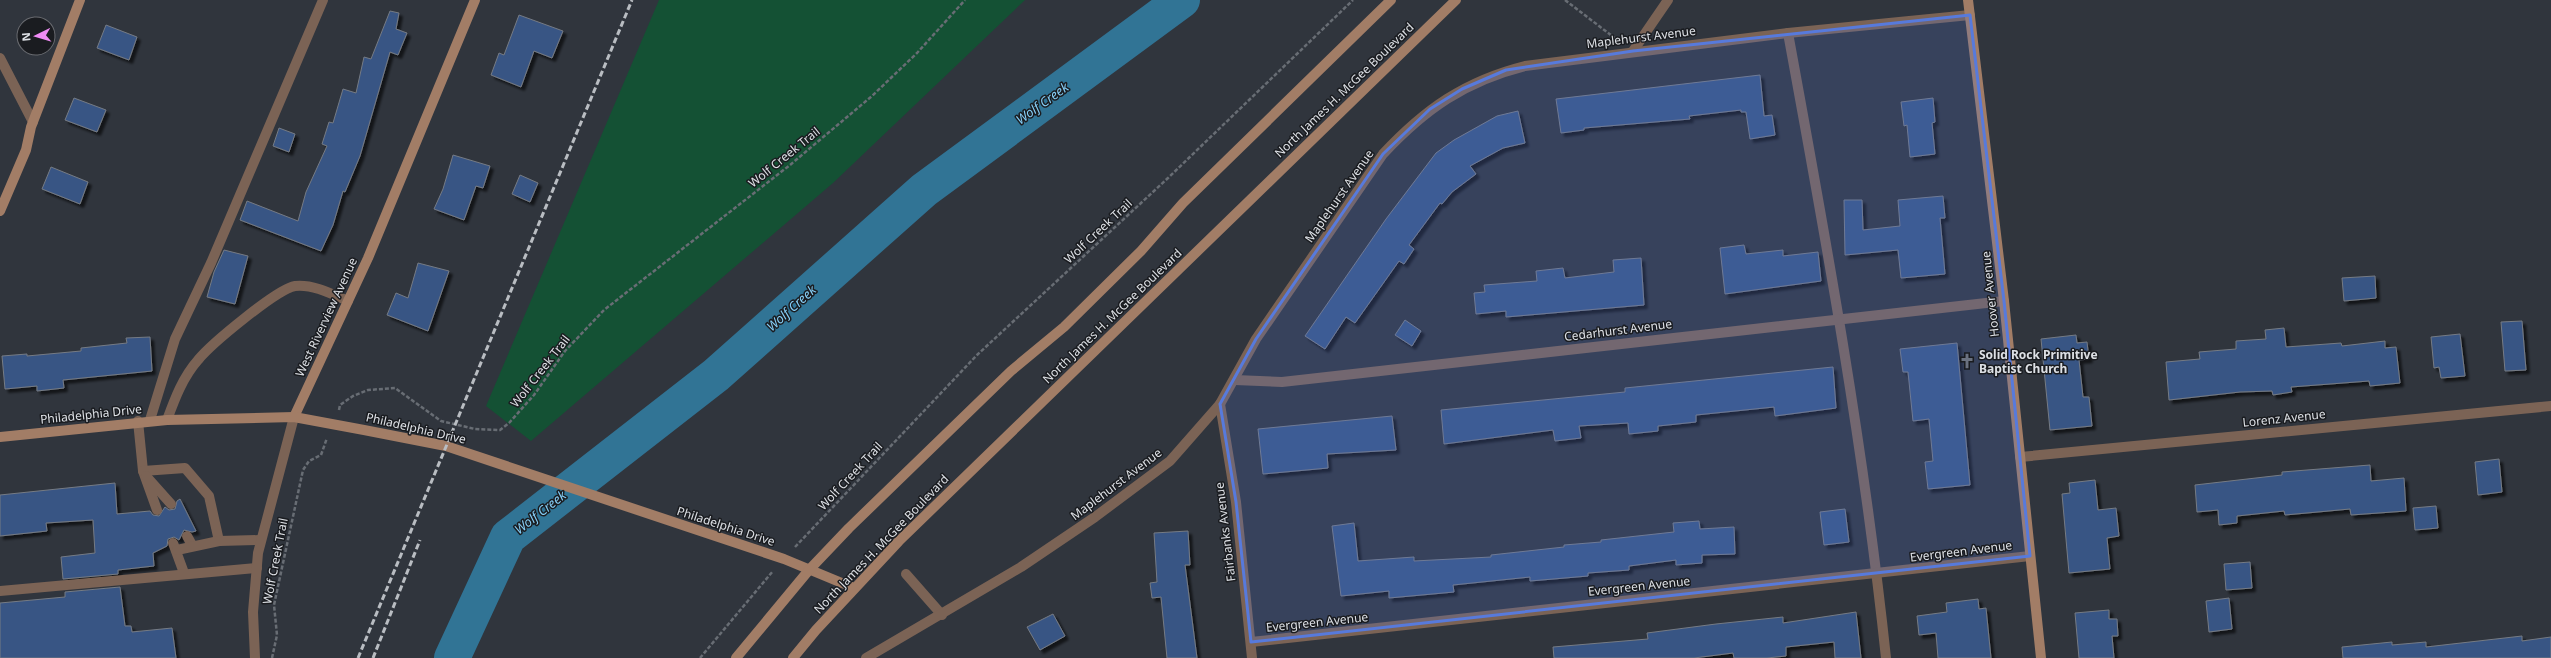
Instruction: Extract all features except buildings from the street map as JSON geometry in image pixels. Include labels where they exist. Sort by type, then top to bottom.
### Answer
[{"type":"main road","points":[[0,211],[26,150],[33,122],[80,0]]},
{"type":"main road","name":"West Riverview Avenue","points":[[294,417],[348,301],[474,0]]},
{"type":"main road","points":[[736,658],[809,570],[849,528],[1011,371],[1064,327],[1141,251],[1183,203],[1391,0]]},
{"type":"main road","name":"North James H. McGee Boulevard","points":[[793,658],[854,588],[904,536],[1456,0]]},
{"type":"main road","name":"Hoover Avenue","points":[[1968,0],[2004,301],[2040,658]]},
{"type":"main road","name":"Philadelphia Drive","points":[[0,437],[150,420],[294,417],[446,446],[784,559],[854,588]]},
{"type":"street","points":[[150,420],[175,339],[212,263],[323,0]]},
{"type":"street","points":[[1633,51],[1668,0]]},
{"type":"street","name":"Maplehurst Avenue","points":[[866,658],[942,615],[1021,567],[1095,517],[1170,462],[1220,404],[1256,339],[1383,154],[1407,128],[1430,109],[1462,89],[1506,70],[1525,66],[1633,51],[1788,33],[1970,15]]},
{"type":"street","points":[[1788,33],[1841,318],[1877,573],[1886,658]]},
{"type":"street","points":[[0,58],[33,122]]},
{"type":"street","points":[[167,420],[176,396],[198,359],[243,320],[284,289],[296,286],[310,287],[348,301]]},
{"type":"street","name":"Cedarhurst Avenue","points":[[1234,380],[1282,382],[1841,318],[2004,301]]},
{"type":"street","name":"Fairbanks Avenue","points":[[1220,404],[1236,502],[1252,658]]},
{"type":"street","name":"Lorenz Avenue","points":[[2020,458],[2551,406]]},
{"type":"street","name":"West Riverview Avenue","points":[[255,658],[253,612],[261,540],[294,417]]},
{"type":"street","points":[[138,421],[142,471],[157,510]]},
{"type":"street","points":[[142,471],[185,468],[209,496],[219,541]]},
{"type":"street","points":[[142,471],[171,504]]},
{"type":"street","points":[[186,536],[192,546]]},
{"type":"street","points":[[184,573],[175,546],[192,546],[219,541],[261,540]]},
{"type":"street","name":"Evergreen Avenue","points":[[1251,642],[2030,556]]},
{"type":"street","points":[[0,592],[184,573],[257,568]]},
{"type":"street","points":[[906,574],[942,615]]},
{"type":"path","name":"Wolf Creek Trail","points":[[272,658],[277,635],[274,605],[303,470],[309,462],[320,455],[340,405],[353,396],[368,390],[395,388],[441,420],[475,429],[500,430],[509,423],[534,394],[564,351],[604,310],[790,165],[872,96],[917,53],[965,0]]},
{"type":"path","name":"Wolf Creek Trail","points":[[700,658],[784,559],[977,355],[1168,178],[1353,0]]},
{"type":"path","points":[[1565,0],[1633,51]]},
{"type":"highlighted area","points":[[1970,15],[2004,301],[2030,556],[1251,642],[1236,502],[1220,404],[1256,339],[1383,154],[1430,109],[1462,89],[1506,70],[1633,51]]},
{"type":"green space","points":[[659,0],[1025,0],[833,183],[531,441],[486,406]]},
{"type":"waterway","name":"Wolf Creek","points":[[452,658],[508,537],[716,375],[924,190],[1182,0]]},
{"type":"railway","points":[[358,658],[632,0]]},
{"type":"railway","points":[[373,658],[420,540]]},
{"type":"place","name":"Solid Rock Primitive Baptist Church","points":[[1967,361]]}]
